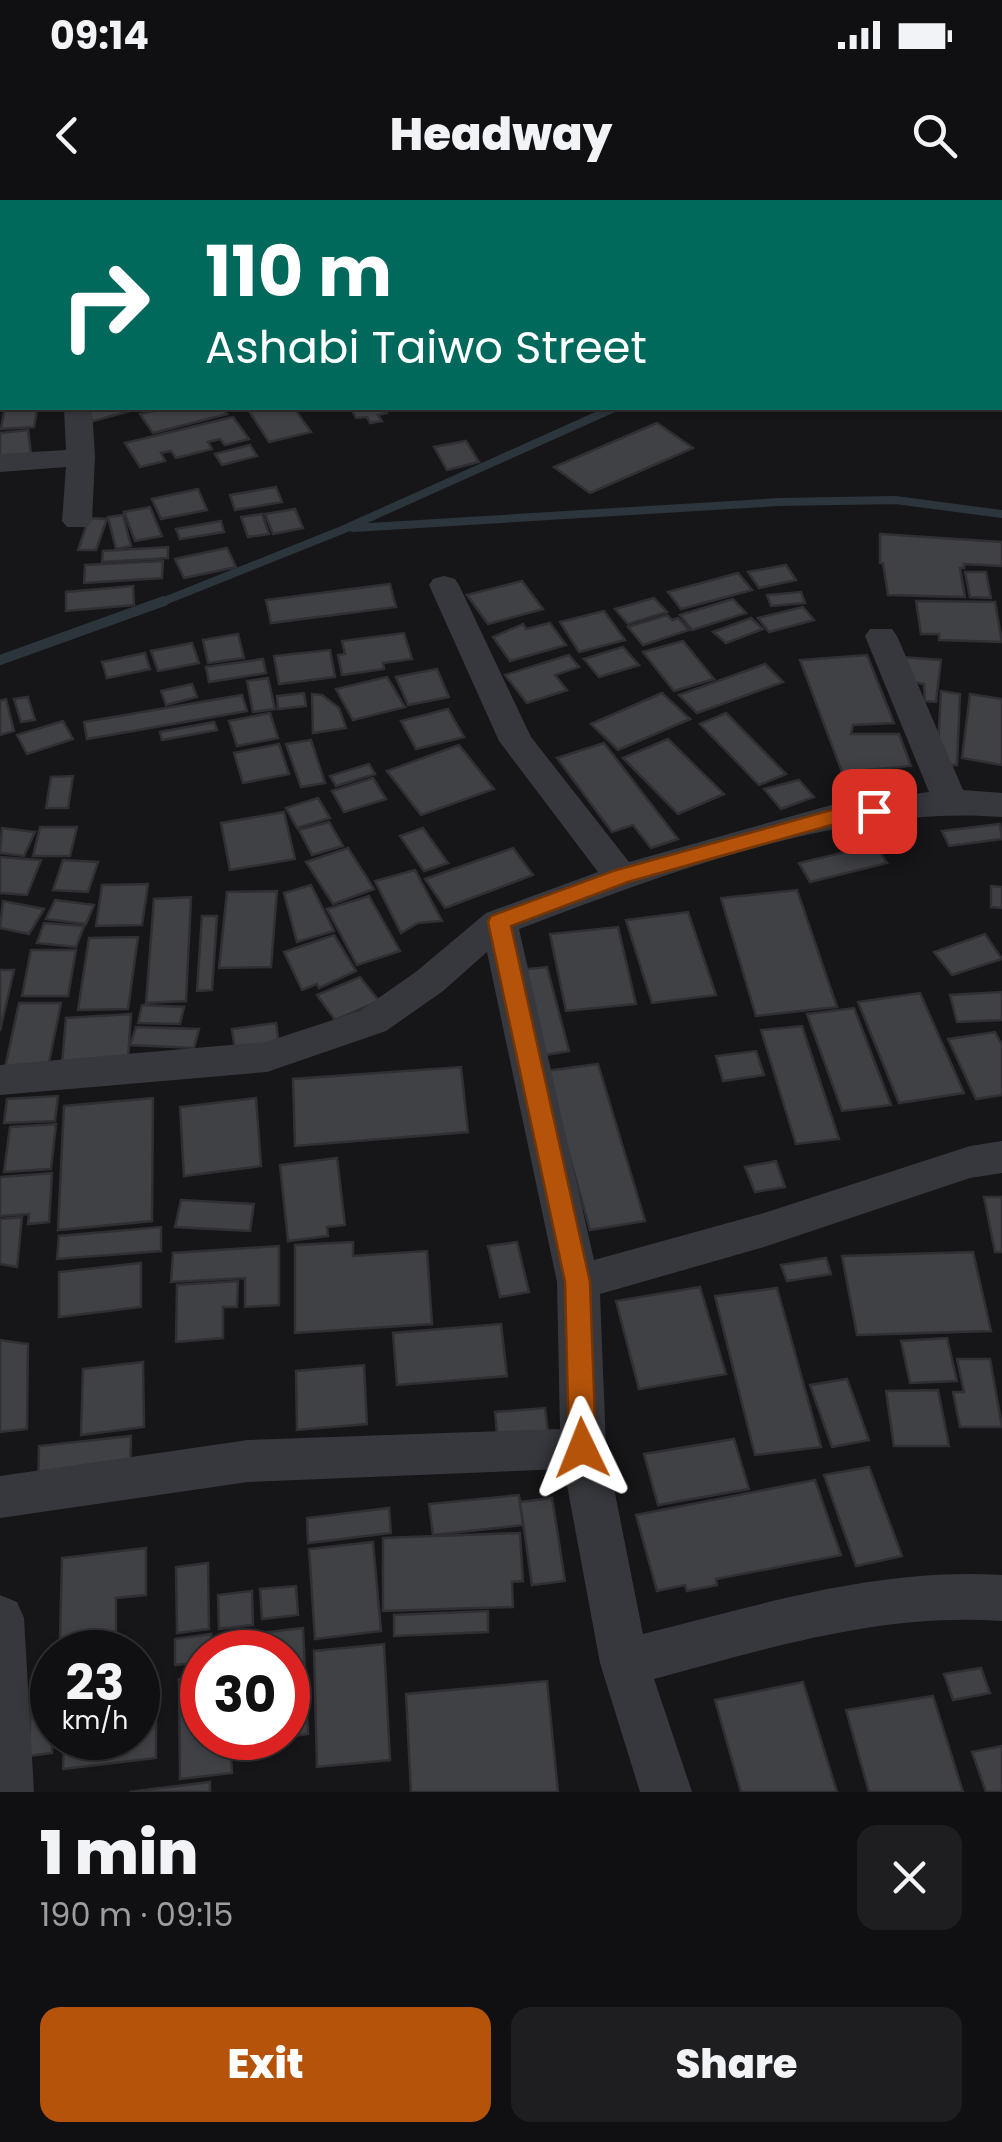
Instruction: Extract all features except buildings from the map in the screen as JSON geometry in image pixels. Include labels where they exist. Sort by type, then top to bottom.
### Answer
[{"type":"street","points":[[77,521],[81,458],[78,410]]},
{"type":"street","points":[[0,463],[81,458]]},
{"type":"street","points":[[444,584],[516,741],[621,877]]},
{"type":"street","points":[[881,636],[950,801]]},
{"type":"street","points":[[0,1080],[267,1058],[373,1021],[430,981],[499,922],[621,877],[835,816],[950,801],[1002,805]]},
{"type":"street","points":[[499,922],[578,1282],[582,1448],[624,1663],[666,1792]]},
{"type":"street","points":[[578,1282],[764,1230],[970,1162],[1002,1157]]},
{"type":"street","points":[[0,1497],[248,1461],[582,1448]]},
{"type":"street","points":[[624,1663],[886,1598],[1002,1598]]},
{"type":"street","points":[[0,1618],[8,1792]]},
{"type":"waterway","points":[[157,604],[342,530],[610,410]]},
{"type":"waterway","points":[[353,528],[779,502],[895,500],[1002,514]]},
{"type":"waterway","points":[[0,660],[164,601]]},
{"type":"route","points":[[582,1448],[578,1282],[499,922],[621,877],[835,816],[874,811]]}]
